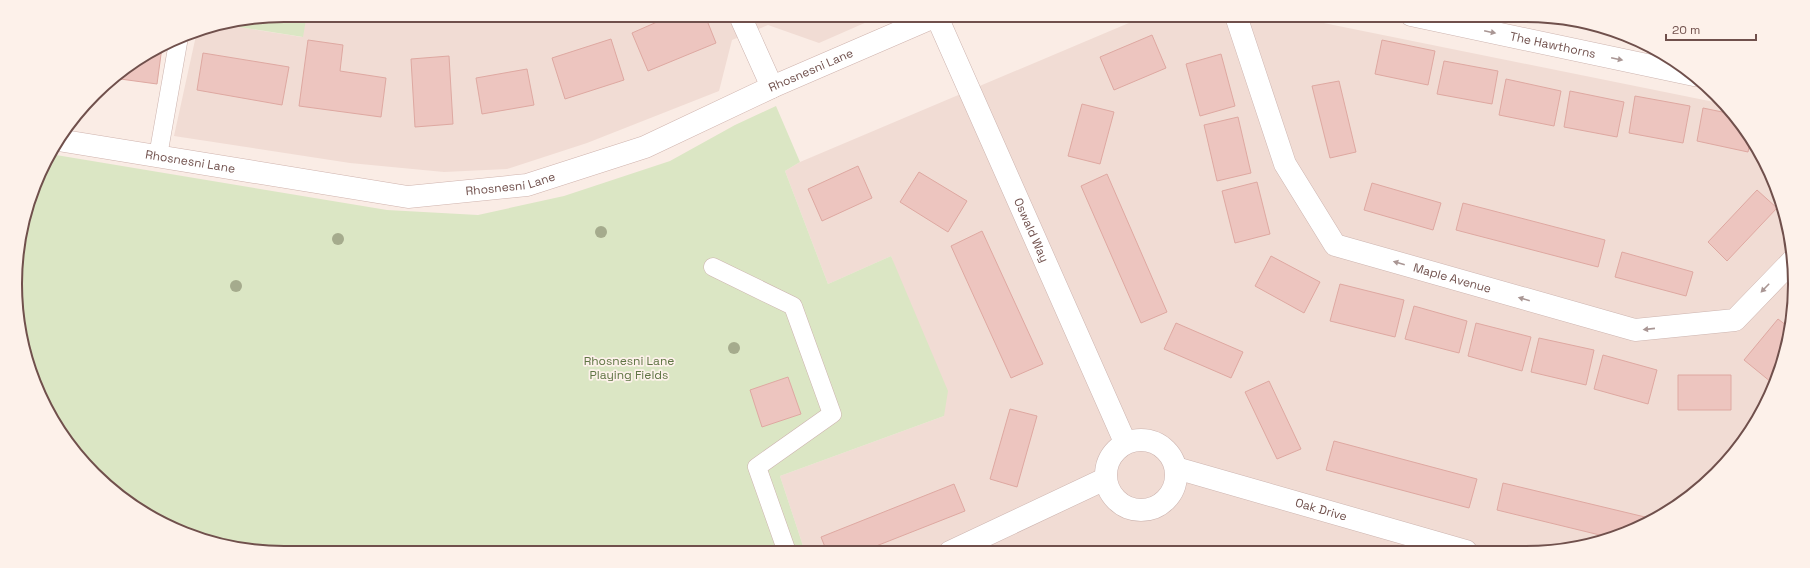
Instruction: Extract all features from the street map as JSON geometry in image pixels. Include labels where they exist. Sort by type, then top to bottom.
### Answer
[{"type":"street","points":[[743,22],[772,87]]},
{"type":"street","name":"Rhosnesni Lane","points":[[64,141],[408,197],[527,186],[646,148],[772,87],[922,22]]},
{"type":"street","name":"Oswald Way","points":[[939,22],[1126,442]]},
{"type":"street","name":"Maple Avenue","points":[[1238,22],[1285,164],[1336,245],[1635,330],[1735,320],[1787,266]]},
{"type":"street","name":"The Hawthorns","points":[[1440,22],[1680,72]]},
{"type":"street","points":[[1147,439],[1166,449],[1172,458],[1176,468],[1176,479],[1170,495],[1157,507],[1146,510],[1135,510],[1124,506],[1115,499],[1108,490],[1105,479],[1106,468],[1110,457],[1116,449],[1126,442],[1147,439]]},
{"type":"street","name":"Oak Drive","points":[[1176,468],[1449,546]]},
{"type":"street","points":[[963,546],[1105,479]]},
{"type":"lane","points":[[158,156],[178,45]]},
{"type":"lane","points":[[713,267],[793,306],[832,414],[756,467],[785,546]]},
{"type":"shaded area","points":[[306,22],[867,22],[819,43],[768,25],[732,40],[719,91],[587,143],[507,169],[444,172],[350,163],[174,136],[196,38],[236,27],[302,37]]},
{"type":"shaded area","points":[[1131,22],[1319,22],[1714,102],[1744,138],[1761,168],[1774,200],[1786,250],[1788,284],[1786,318],[1779,352],[1761,400],[1744,430],[1723,457],[1699,481],[1672,502],[1657,511],[1610,532],[1577,541],[1560,544],[1526,546],[803,546],[780,476],[944,416],[891,256],[828,284],[785,171],[800,162]]},
{"type":"green space","points":[[306,22],[303,37],[236,26],[250,24]]},
{"type":"green space","points":[[1559,24],[1583,29],[1572,27]]},
{"type":"green space","name":"Rhosnesni Lane Playing Fields","points":[[776,106],[800,162],[785,171],[828,284],[891,256],[948,391],[944,416],[780,476],[803,546],[284,546],[250,544],[233,541],[200,532],[168,519],[138,502],[111,481],[87,457],[66,430],[49,400],[36,368],[24,318],[22,284],[24,250],[36,200],[56,155],[387,210],[478,215],[564,196],[670,161],[735,125]]},
{"type":"building","points":[[657,22],[708,22],[716,43],[648,71],[632,33]]},
{"type":"building","points":[[1152,35],[1166,68],[1114,90],[1100,57]]},
{"type":"building","points":[[611,39],[624,80],[565,99],[552,58]]},
{"type":"building","points":[[308,40],[343,45],[340,71],[386,78],[381,117],[299,106]]},
{"type":"building","points":[[1382,40],[1435,51],[1428,85],[1375,74]]},
{"type":"building","points":[[161,53],[157,84],[121,79],[138,66]]},
{"type":"building","points":[[203,53],[289,67],[282,105],[197,90]]},
{"type":"building","points":[[1221,54],[1235,106],[1200,116],[1186,64]]},
{"type":"building","points":[[449,56],[453,124],[415,127],[411,59]]},
{"type":"building","points":[[1444,61],[1498,71],[1492,104],[1437,94]]},
{"type":"building","points":[[527,69],[534,105],[482,114],[476,78]]},
{"type":"building","points":[[1506,79],[1561,91],[1554,126],[1499,115]]},
{"type":"building","points":[[1339,81],[1356,152],[1330,158],[1312,86]]},
{"type":"building","points":[[1570,91],[1624,102],[1617,137],[1564,127]]},
{"type":"building","points":[[1635,96],[1690,106],[1683,143],[1629,133]]},
{"type":"building","points":[[1082,104],[1114,112],[1100,164],[1068,156]]},
{"type":"building","points":[[1703,108],[1724,112],[1749,146],[1748,152],[1697,141]]},
{"type":"building","points":[[1238,117],[1251,173],[1217,181],[1204,125]]},
{"type":"building","points":[[858,166],[872,198],[822,221],[808,189]]},
{"type":"building","points":[[919,172],[967,201],[948,232],[900,202]]},
{"type":"building","points":[[1107,174],[1167,312],[1141,323],[1081,186]]},
{"type":"building","points":[[1257,182],[1270,234],[1235,243],[1222,191]]},
{"type":"building","points":[[1372,183],[1441,203],[1433,230],[1364,210]]},
{"type":"building","points":[[1757,190],[1776,207],[1727,261],[1708,242]]},
{"type":"building","points":[[1463,203],[1605,240],[1598,267],[1456,230]]},
{"type":"building","points":[[982,231],[1043,364],[1011,378],[951,246]]},
{"type":"building","points":[[1622,252],[1693,272],[1686,296],[1615,277]]},
{"type":"building","points":[[1271,256],[1320,282],[1304,313],[1255,286]]},
{"type":"building","points":[[1340,284],[1404,300],[1395,337],[1330,321]]},
{"type":"building","points":[[1414,306],[1467,321],[1459,353],[1405,339]]},
{"type":"building","points":[[1778,319],[1785,324],[1779,352],[1769,381],[1744,360]]},
{"type":"building","points":[[1176,323],[1243,352],[1231,378],[1164,349]]},
{"type":"building","points":[[1476,323],[1531,337],[1522,371],[1468,356]]},
{"type":"building","points":[[1539,338],[1594,350],[1586,385],[1531,372]]},
{"type":"building","points":[[1603,355],[1657,370],[1648,404],[1594,389]]},
{"type":"building","points":[[1678,375],[1731,375],[1731,410],[1678,410]]},
{"type":"building","points":[[788,377],[801,414],[762,427],[750,390]]},
{"type":"building","points":[[1269,381],[1301,449],[1277,459],[1245,392]]},
{"type":"building","points":[[1010,409],[1037,416],[1017,487],[990,479]]},
{"type":"building","points":[[1334,441],[1477,479],[1469,508],[1326,470]]},
{"type":"building","points":[[1503,483],[1645,517],[1626,526],[1600,535],[1497,510]]},
{"type":"building","points":[[954,484],[965,511],[876,546],[825,546],[821,537]]}]
